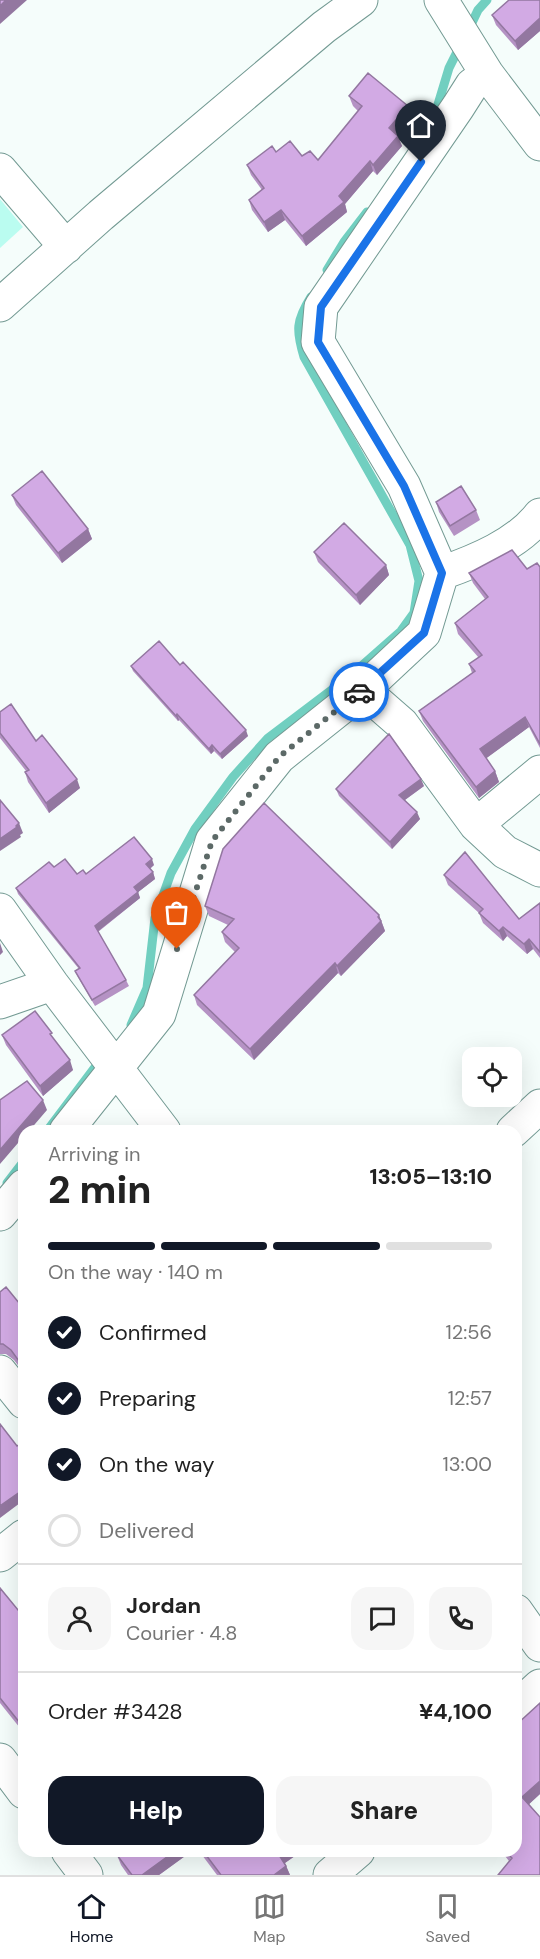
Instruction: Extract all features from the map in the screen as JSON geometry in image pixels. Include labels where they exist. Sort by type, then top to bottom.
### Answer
[{"type":"street","points":[[0,305],[324,27],[361,0]]},
{"type":"street","points":[[446,8],[480,63],[540,144]]},
{"type":"street","points":[[71,1125],[159,1014],[212,841],[279,757],[363,690],[424,633],[442,573],[404,486],[318,342],[321,307],[452,117],[472,85],[480,63]]},
{"type":"street","points":[[0,170],[66,247]]},
{"type":"street","points":[[442,573],[480,559],[531,527],[540,515]]},
{"type":"street","points":[[363,690],[402,724],[476,825],[505,852],[540,870]]},
{"type":"street","points":[[476,825],[540,772]]},
{"type":"street","points":[[0,910],[52,984],[159,1125]]},
{"type":"street","points":[[0,1002],[52,984]]},
{"type":"street","points":[[519,1125],[540,1106]]},
{"type":"street","points":[[0,1214],[18,1193]]},
{"type":"street","points":[[0,1372],[18,1394]]},
{"type":"street","points":[[0,1555],[18,1541]]},
{"type":"street","points":[[522,1620],[540,1645]]},
{"type":"street","points":[[522,1702],[540,1686]]},
{"type":"street","points":[[0,1760],[18,1784]]},
{"type":"street","points":[[72,1857],[86,1875]]},
{"type":"street","points":[[330,1875],[351,1857]]},
{"type":"green space","points":[[0,199],[23,227],[0,248]]},
{"type":"building","points":[[509,0],[540,0],[540,18],[515,41],[492,15]]},
{"type":"building","points":[[368,73],[408,106],[389,128],[398,136],[373,165],[370,161],[339,196],[344,202],[302,236],[281,210],[264,222],[249,200],[264,188],[247,165],[272,146],[276,152],[290,141],[302,156],[310,151],[318,160],[362,106],[349,96]]},
{"type":"building","points":[[42,471],[88,529],[58,553],[12,495]]},
{"type":"building","points":[[461,486],[476,510],[450,526],[436,502]]},
{"type":"building","points":[[344,523],[386,565],[356,595],[314,552]]},
{"type":"building","points":[[512,550],[527,569],[537,563],[540,567],[540,744],[525,717],[480,749],[495,771],[476,787],[419,711],[475,671],[469,664],[482,655],[455,623],[488,597],[469,573]]},
{"type":"building","points":[[159,641],[180,665],[183,662],[246,730],[220,754],[212,745],[209,749],[131,666]]},
{"type":"building","points":[[11,704],[36,741],[42,735],[77,779],[46,803],[25,772],[29,770],[0,733],[0,712]]},
{"type":"building","points":[[389,734],[421,779],[399,795],[417,812],[390,842],[336,789]]},
{"type":"building","points":[[0,800],[19,823],[0,839]]},
{"type":"building","points":[[264,803],[379,915],[381,921],[337,966],[335,963],[250,1049],[194,995],[239,948],[222,932],[234,919],[205,906],[223,849]]},
{"type":"building","points":[[134,837],[152,859],[146,864],[153,872],[134,887],[138,892],[95,926],[126,980],[92,1000],[75,971],[80,968],[16,888],[49,862],[54,867],[65,859],[77,874],[83,870],[86,874]]},
{"type":"building","points":[[465,852],[519,919],[540,903],[540,952],[529,939],[524,944],[503,927],[499,931],[479,913],[483,909],[444,875]]},
{"type":"building","points":[[35,1011],[70,1060],[40,1086],[2,1035]]},
{"type":"building","points":[[27,1081],[43,1100],[22,1125],[18,1125],[18,1129],[0,1150],[0,1100]]},
{"type":"building","points":[[6,1287],[18,1302],[18,1360],[11,1350],[0,1344],[0,1292]]},
{"type":"building","points":[[0,1424],[18,1445],[18,1493],[0,1506]]},
{"type":"building","points":[[0,1588],[18,1610],[18,1720],[0,1698]]},
{"type":"building","points":[[540,1703],[540,1781],[522,1797],[522,1720]]},
{"type":"building","points":[[522,1797],[540,1817],[540,1875],[498,1875],[512,1858],[522,1857]]},
{"type":"building","points":[[118,1857],[167,1857],[142,1875],[132,1875]]},
{"type":"building","points":[[208,1857],[280,1857],[286,1866],[274,1875],[221,1875]]},
{"type":"waterway","points":[[468,31],[478,10],[487,0]]},
{"type":"waterway","points":[[431,119],[436,111],[449,68],[460,46]]},
{"type":"waterway","points":[[327,270],[344,242],[367,212]]},
{"type":"waterway","points":[[131,1025],[147,988],[155,918],[171,873],[195,829],[233,777],[268,738],[350,676],[401,631],[414,613],[419,581],[410,545],[304,357],[299,326],[302,313],[311,297]]},
{"type":"waterway","points":[[52,1125],[102,1058]]},
{"type":"waterway","points":[[7,1183],[18,1169]]},
{"type":"way so far","points":[[177,949],[212,841],[279,757],[359,692]]},
{"type":"route","points":[[359,692],[424,633],[442,573],[404,486],[318,342],[321,307],[421,162]]}]
